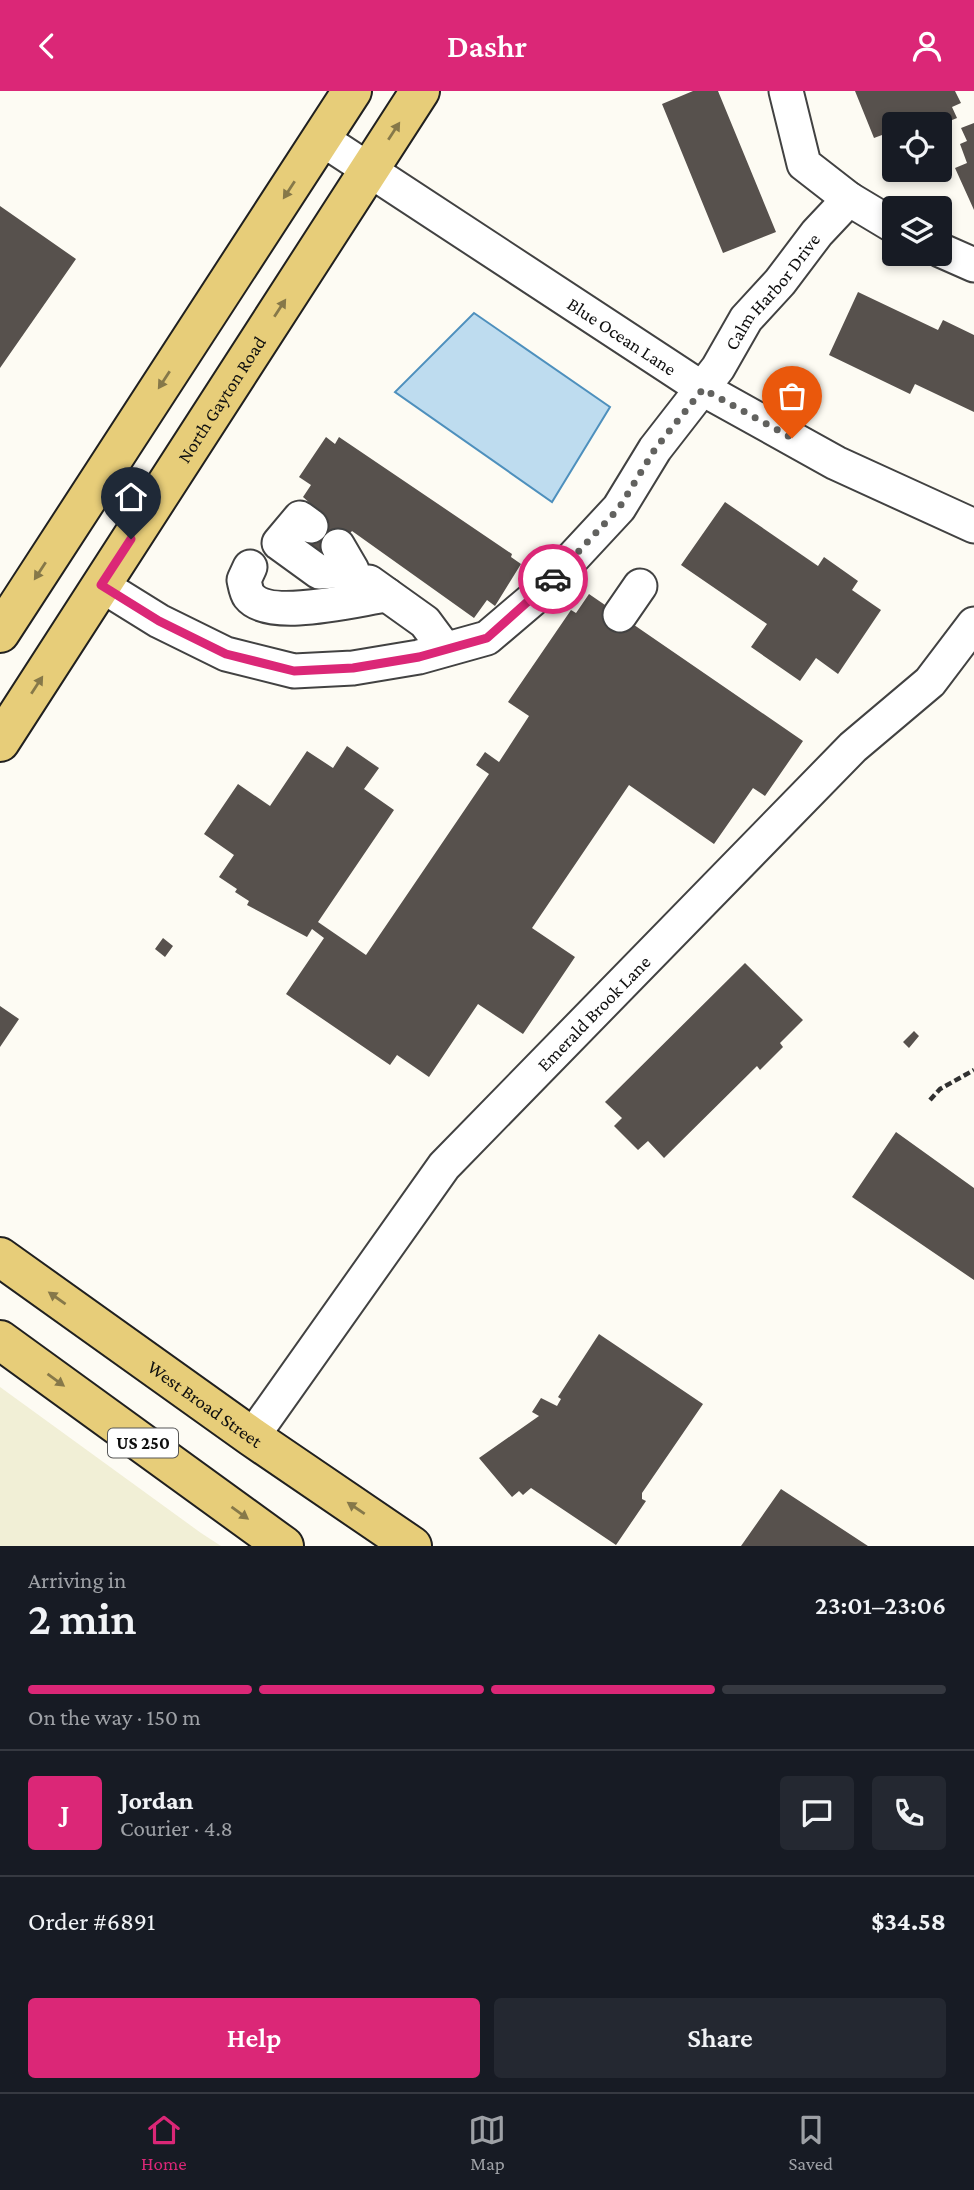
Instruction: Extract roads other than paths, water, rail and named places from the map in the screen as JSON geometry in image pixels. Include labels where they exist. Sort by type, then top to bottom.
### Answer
[{"type":"main road","points":[[0,633],[352,91]]},
{"type":"main road","name":"North Gayton Road","points":[[0,742],[420,91]]},
{"type":"main road","name":"West Broad Street","points":[[0,1257],[412,1546]]},
{"type":"main road","name":"US 250","points":[[0,1340],[284,1546]]},
{"type":"street","points":[[786,91],[804,163],[849,199],[882,219]]},
{"type":"street","name":"Blue Ocean Lane","points":[[322,139],[703,389],[836,463],[974,526]]},
{"type":"street","name":"Calm Harbor Drive","points":[[101,585],[159,621],[226,654],[294,671],[353,668],[487,638],[540,593],[619,508],[655,449],[703,389],[746,319],[780,282],[817,233],[849,199]]},
{"type":"street","points":[[952,255],[974,265]]},
{"type":"street","points":[[311,526],[300,517],[279,543],[319,572],[345,558],[387,595],[425,622],[445,649]]},
{"type":"street","points":[[250,567],[244,580],[248,595],[261,605],[281,610],[387,595]]},
{"type":"street","points":[[621,615],[640,586]]},
{"type":"street","name":"Emerald Brook Lane","points":[[253,1437],[444,1166],[853,747],[930,683],[974,624]]},
{"type":"water","points":[[474,313],[610,407],[552,502],[395,392]]}]
